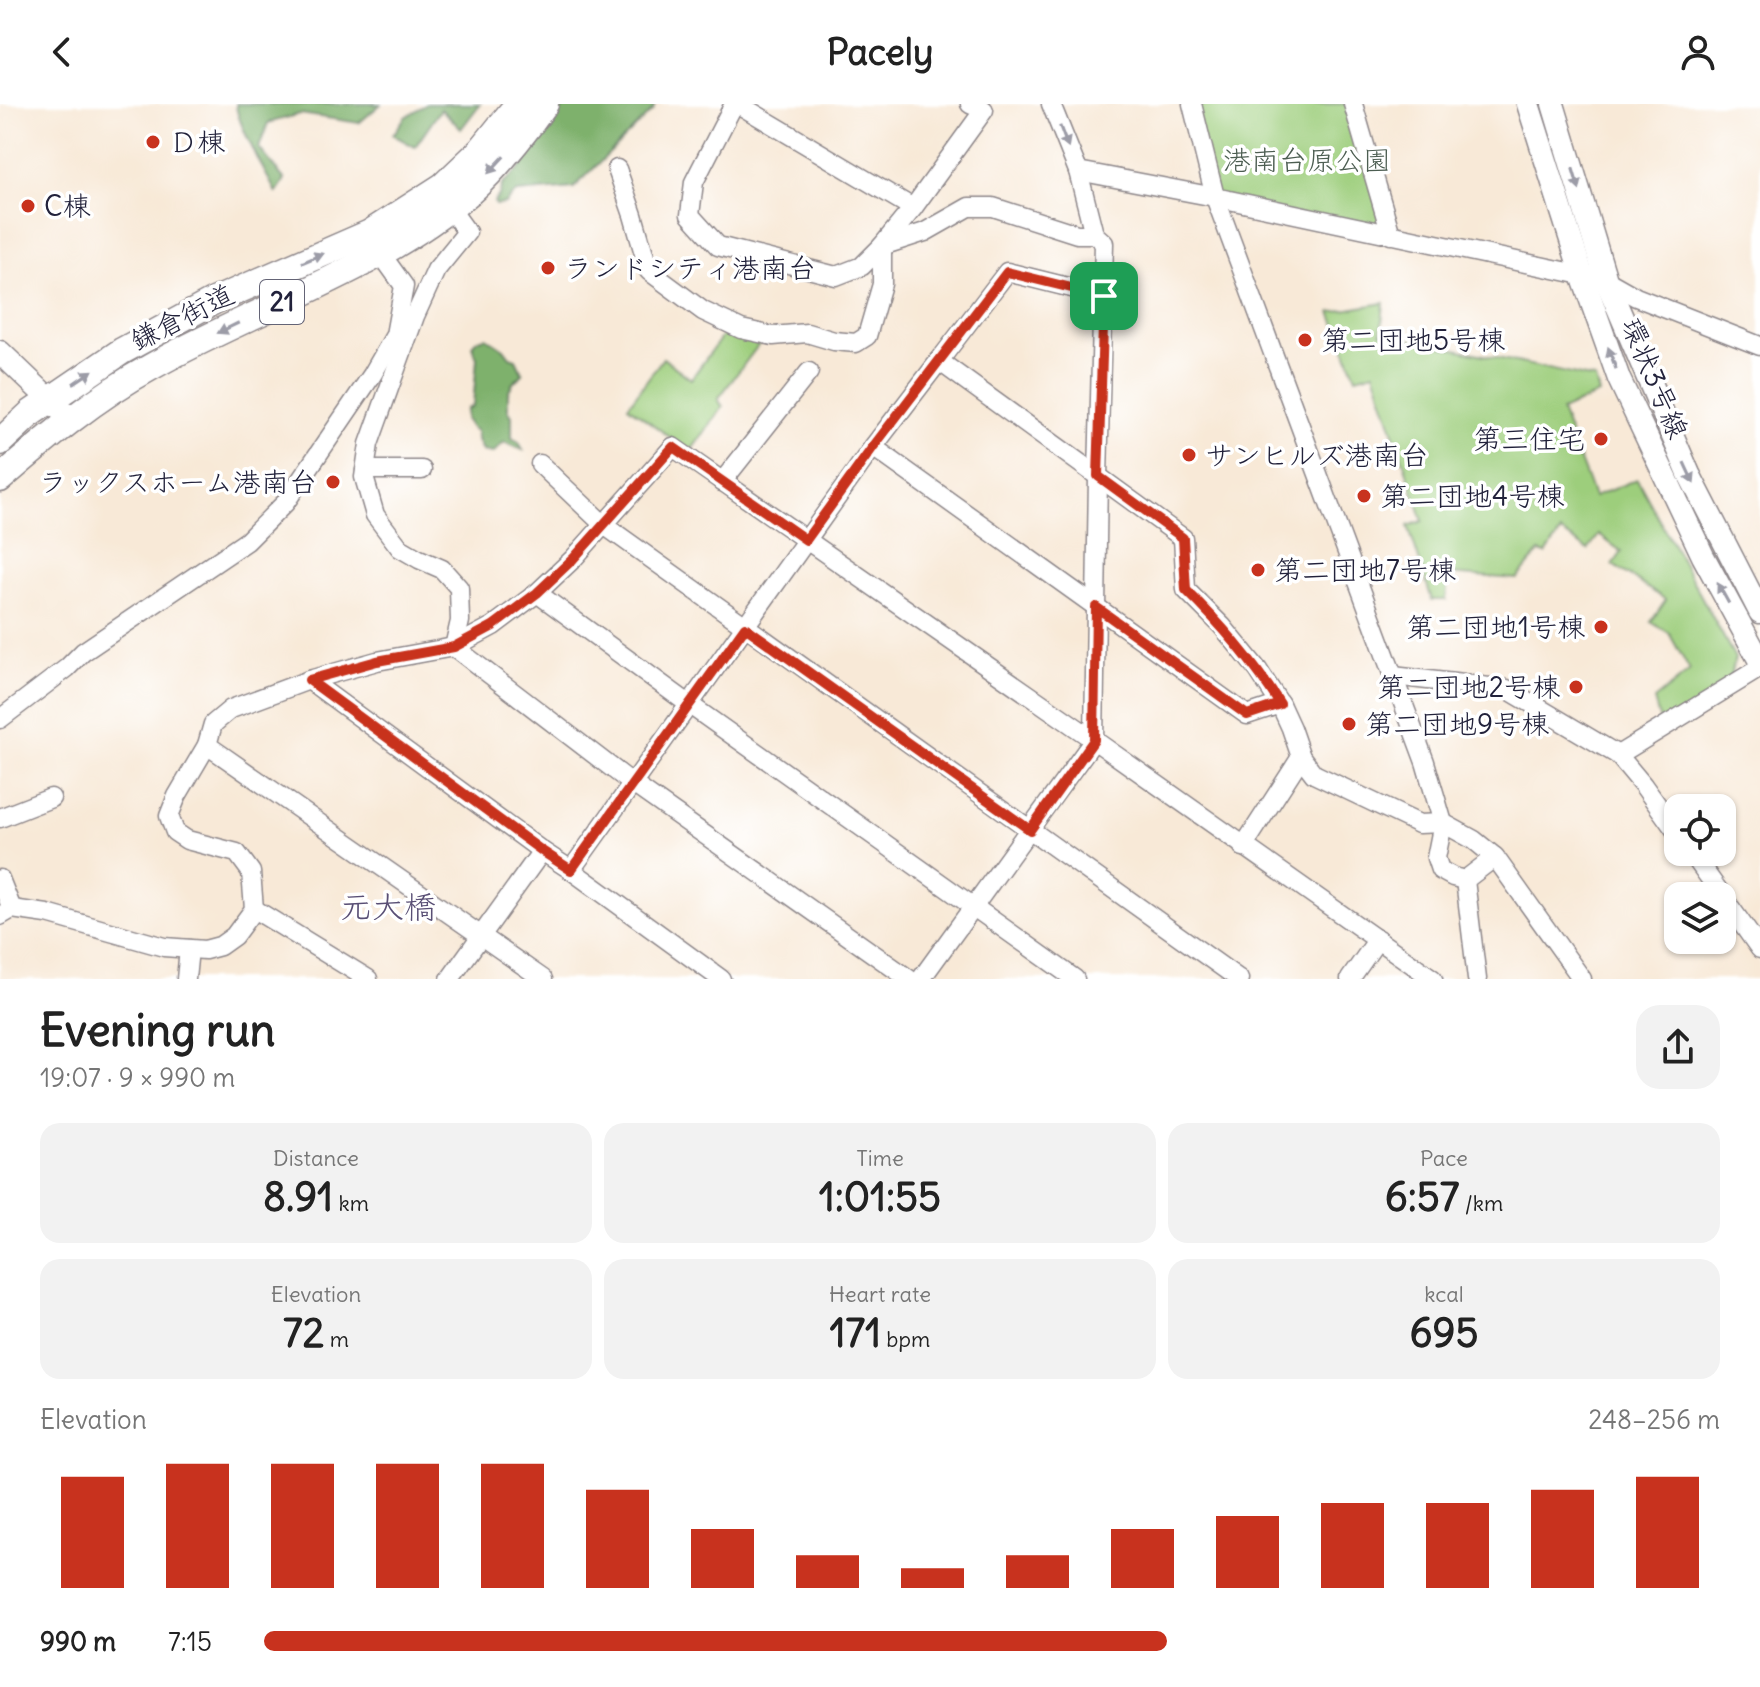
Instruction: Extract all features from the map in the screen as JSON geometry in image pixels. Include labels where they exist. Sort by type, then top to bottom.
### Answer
[{"type":"main road","name":"鎌倉街道","points":[[0,442],[31,413],[122,351],[214,301],[370,233],[443,186],[481,150],[518,104]]},
{"type":"main road","name":"鎌倉街道","points":[[0,479],[50,435],[150,367],[381,254],[471,191],[528,128],[545,104]]},
{"type":"street","points":[[913,208],[736,104],[694,182],[690,215],[718,246],[836,276],[862,266],[882,246],[913,208],[981,106]]},
{"type":"street","points":[[921,979],[1094,740],[1104,243],[1094,234],[1078,171],[1051,104]]},
{"type":"street","points":[[1192,104],[1215,197],[1425,762],[1443,823],[1436,858],[1440,870],[1465,880]]},
{"type":"street","points":[[1353,104],[1391,235]]},
{"type":"street","name":"環状3号線","points":[[1528,104],[1582,275],[1619,379],[1703,556],[1760,661]]},
{"type":"street","name":"環状3号線","points":[[1553,104],[1606,280],[1689,474],[1760,612]]},
{"type":"street","points":[[617,169],[649,271],[703,311],[741,329],[773,336],[807,333],[834,341],[856,343],[867,336],[882,284],[882,246]]},
{"type":"street","points":[[1078,171],[1606,280],[1636,297],[1760,346]]},
{"type":"street","points":[[0,719],[83,652],[247,541],[285,503],[372,375],[436,270],[467,232],[449,207]]},
{"type":"street","points":[[882,246],[925,232],[969,207],[993,207],[1077,234],[1094,234]]},
{"type":"street","points":[[381,254],[404,286],[408,312],[369,444],[364,477],[375,515],[400,548],[442,569],[459,588],[460,621],[454,647]]},
{"type":"street","points":[[571,870],[873,447],[1007,272],[1104,296]]},
{"type":"street","points":[[0,352],[71,420]]},
{"type":"street","points":[[939,361],[1183,538],[1186,590],[1222,626],[1258,670],[1280,704],[1301,757],[1314,774],[1419,824],[1443,823],[1474,840],[1495,857],[1582,979]]},
{"type":"street","points":[[722,482],[809,372]]},
{"type":"street","points":[[0,879],[6,912],[47,914],[164,947],[205,950],[220,946],[234,936],[254,909],[251,872],[237,853],[187,840],[175,832],[169,816],[207,745],[213,724],[231,709],[309,680],[377,661],[454,647],[493,626],[537,593],[573,559],[673,447],[1433,979]]},
{"type":"street","points":[[873,447],[1247,715],[1280,704]]},
{"type":"street","points":[[540,464],[604,525],[1239,979]]},
{"type":"street","points":[[365,470],[422,470]]},
{"type":"street","points":[[537,593],[1075,979]]},
{"type":"street","points":[[454,647],[633,784],[909,979]]},
{"type":"street","points":[[1618,755],[1760,668]]},
{"type":"street","points":[[1393,676],[1507,689],[1618,755],[1664,814]]},
{"type":"street","points":[[309,680],[721,979]]},
{"type":"street","points":[[207,745],[543,979]]},
{"type":"street","points":[[1243,847],[1301,757]]},
{"type":"street","points":[[0,818],[51,798]]},
{"type":"street","points":[[450,979],[542,851]]},
{"type":"street","points":[[1465,880],[1495,857]]},
{"type":"street","points":[[1701,866],[1760,949]]},
{"type":"street","points":[[1465,880],[1477,979]]},
{"type":"street","points":[[254,909],[368,979]]},
{"type":"street","points":[[1350,979],[1378,939]]},
{"type":"street","points":[[186,979],[189,949]]},
{"type":"green space","points":[[236,104],[381,104],[359,123],[300,114],[268,123],[259,148],[285,180],[276,193],[246,135]]},
{"type":"green space","points":[[427,104],[480,104],[461,129],[441,109],[415,147],[393,135],[405,117]]},
{"type":"green space","points":[[565,104],[655,104],[653,110],[574,188],[518,193],[505,204],[496,205],[494,202],[502,185],[552,127]]},
{"type":"green space","name":"港南台原公園","points":[[1192,104],[1353,104],[1391,235],[1215,197]]},
{"type":"green space","points":[[1384,303],[1381,333],[1595,379],[1599,394],[1561,411],[1594,497],[1637,479],[1735,658],[1729,687],[1662,728],[1654,700],[1690,671],[1669,633],[1651,622],[1666,600],[1613,565],[1622,552],[1599,535],[1588,550],[1561,532],[1546,554],[1539,552],[1517,579],[1448,574],[1446,600],[1432,600],[1408,526],[1423,521],[1374,372],[1356,377],[1331,312]]},
{"type":"green space","points":[[723,335],[760,343],[718,399],[723,407],[690,452],[628,406],[663,358],[691,379]]},
{"type":"green space","points":[[486,337],[516,359],[523,374],[508,392],[508,410],[512,416],[512,438],[519,442],[523,450],[504,442],[493,453],[482,451],[476,431],[465,419],[466,409],[473,406],[477,358],[472,346]]},
{"type":"place","name":"Ｄ棟","points":[[153,142]]},
{"type":"place","name":"C棟","points":[[28,206]]},
{"type":"place","name":"ランドシティ港南台","points":[[548,268]]},
{"type":"place","name":"第二団地5号棟","points":[[1305,340]]},
{"type":"place","name":"第三住宅","points":[[1601,439]]},
{"type":"place","name":"サンヒルズ港南台","points":[[1189,455]]},
{"type":"place","name":"ラックスホーム港南台","points":[[333,482]]},
{"type":"place","name":"第二団地4号棟","points":[[1364,496]]},
{"type":"place","name":"第二団地7号棟","points":[[1258,570]]},
{"type":"place","name":"第二団地1号棟","points":[[1601,627]]},
{"type":"place","name":"第二団地2号棟","points":[[1576,687]]},
{"type":"place","name":"第二団地9号棟","points":[[1349,724]]},
{"type":"district","name":"元大橋","points":[[388,907]]},
{"type":"route","points":[[1007,272],[1104,296],[1098,476],[1183,538],[1186,590],[1222,626],[1258,670],[1280,704],[1247,715],[1096,607],[1094,740],[1030,830],[745,627],[571,870],[309,680],[377,661],[454,647],[493,626],[537,593],[573,559],[673,447],[806,540],[1007,272]]}]
